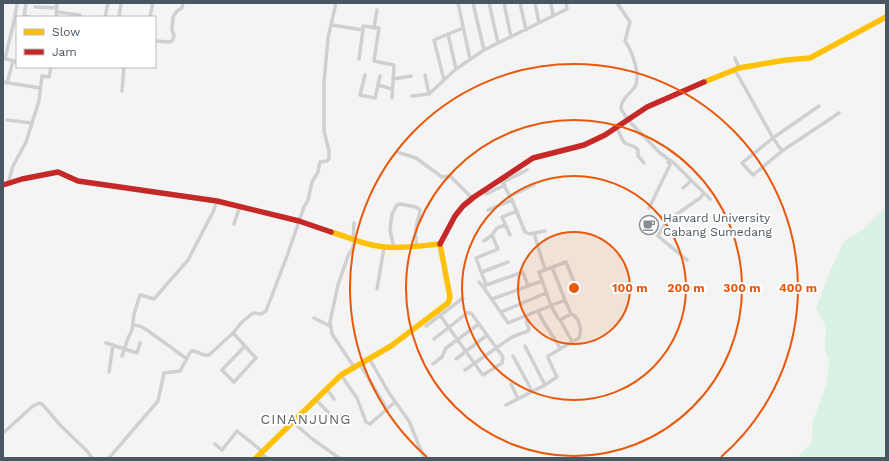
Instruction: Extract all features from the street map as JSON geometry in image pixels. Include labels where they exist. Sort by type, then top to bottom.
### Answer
[{"type":"street","points":[[17,3],[15,20],[4,59],[15,61],[5,82],[40,88]]},
{"type":"street","points":[[24,16],[26,3]]},
{"type":"street","points":[[56,16],[57,3]]},
{"type":"street","points":[[106,16],[108,3]]},
{"type":"street","points":[[119,16],[121,3]]},
{"type":"street","points":[[148,3],[152,3],[150,16]]},
{"type":"street","points":[[156,41],[170,42],[173,40],[172,21],[174,14],[182,8],[183,3]]},
{"type":"street","points":[[109,458],[158,401],[164,373],[180,371],[191,351],[209,355],[253,313],[261,314],[266,311],[304,207],[308,200],[312,182],[318,172],[320,162],[327,161],[329,159],[329,151],[324,131],[324,83],[327,44],[336,3]]},
{"type":"street","points":[[458,3],[470,59]]},
{"type":"street","points":[[473,3],[484,50]]},
{"type":"street","points":[[489,3],[498,43]]},
{"type":"street","points":[[504,3],[511,36]]},
{"type":"street","points":[[520,3],[526,30]]},
{"type":"street","points":[[535,3],[539,23]]},
{"type":"street","points":[[551,3],[554,16]]},
{"type":"street","points":[[412,96],[429,94],[456,69],[470,59],[511,36],[567,9],[566,3]]},
{"type":"street","points":[[617,3],[630,22],[625,41],[632,54],[637,77],[636,84],[624,99],[621,104],[621,109],[628,120],[660,153],[675,164],[710,199]]},
{"type":"street","points":[[35,7],[80,15]]},
{"type":"street","points":[[374,28],[377,10]]},
{"type":"street","points":[[486,194],[533,158],[584,146],[617,128],[647,107],[696,85],[737,69],[810,58],[886,17]]},
{"type":"street","points":[[332,25],[363,30]]},
{"type":"street","points":[[359,59],[364,26],[379,28],[374,62],[394,65],[392,98]]},
{"type":"street","points":[[444,80],[434,40],[464,28]]},
{"type":"street","points":[[448,34],[456,69]]},
{"type":"street","points":[[735,58],[737,69],[773,138],[782,151]]},
{"type":"street","points":[[5,185],[26,142],[38,101],[42,76],[49,77],[50,68]]},
{"type":"street","points":[[122,91],[124,68]]},
{"type":"street","points":[[365,76],[360,94],[375,98],[380,76]]},
{"type":"street","points":[[393,79],[411,76]]},
{"type":"street","points":[[425,76],[429,94]]},
{"type":"street","points":[[378,85],[392,89]]},
{"type":"street","points":[[819,106],[742,162],[753,175],[782,151],[839,113]]},
{"type":"street","points":[[8,120],[32,123]]},
{"type":"street","points":[[617,128],[623,141],[638,150],[638,156],[644,163]]},
{"type":"street","points":[[396,152],[416,158],[442,177],[450,176],[472,198]]},
{"type":"street","points":[[649,208],[670,165],[668,160]]},
{"type":"street","points":[[426,326],[448,303],[450,296],[440,244],[459,210],[472,198],[527,170]]},
{"type":"street","points":[[5,185],[22,179],[58,172],[78,181],[185,198],[217,201],[240,206],[299,221],[384,248],[416,247],[440,244]]},
{"type":"street","points":[[683,188],[691,181]]},
{"type":"street","points":[[503,182],[525,232],[530,234],[545,231]]},
{"type":"street","points":[[510,196],[534,185]]},
{"type":"street","points":[[687,260],[658,236],[667,221],[697,200],[704,193]]},
{"type":"street","points":[[488,210],[512,200]]},
{"type":"street","points":[[122,356],[133,326],[134,314],[140,295],[141,294],[154,299],[188,260],[213,212],[217,201]]},
{"type":"street","points":[[394,248],[390,230],[392,214],[397,205],[400,204],[416,207],[420,210],[415,234],[416,247]]},
{"type":"street","points":[[234,224],[240,206]]},
{"type":"street","points":[[510,235],[502,217],[517,211]]},
{"type":"street","points":[[661,217],[667,221]]},
{"type":"street","points":[[354,223],[354,239],[352,249],[338,285],[330,326],[332,334],[385,406]]},
{"type":"street","points":[[484,241],[492,235],[497,228],[505,225]]},
{"type":"street","points":[[534,233],[545,270]]},
{"type":"street","points":[[492,235],[498,249],[476,258],[482,272],[485,287],[508,324]]},
{"type":"street","points":[[377,289],[384,248]]},
{"type":"street","points":[[482,272],[508,262]]},
{"type":"street","points":[[558,318],[546,293],[539,272],[566,262],[576,287]]},
{"type":"street","points":[[506,405],[545,385],[557,377],[548,356],[579,338],[581,333],[578,321],[575,316],[571,314],[552,267]]},
{"type":"street","points":[[485,287],[522,272],[528,286]]},
{"type":"street","points":[[492,299],[542,281]]},
{"type":"street","points":[[479,282],[485,287]]},
{"type":"street","points":[[501,312],[546,293]]},
{"type":"street","points":[[256,458],[341,375],[391,346],[438,313],[463,298]]},
{"type":"street","points":[[502,325],[508,324],[565,300]]},
{"type":"street","points":[[538,311],[545,326],[549,329],[560,348]]},
{"type":"street","points":[[434,339],[448,328],[469,312],[503,357],[503,360],[485,375],[482,374],[448,328],[438,313]]},
{"type":"street","points":[[571,314],[560,320],[572,341]]},
{"type":"street","points":[[314,318],[330,326]]},
{"type":"street","points":[[465,370],[516,335],[528,332],[529,329],[526,320]]},
{"type":"street","points":[[433,364],[442,357],[446,348],[479,324]]},
{"type":"street","points":[[133,326],[140,326],[147,330],[187,359]]},
{"type":"street","points":[[233,333],[244,347],[256,358],[234,382],[222,370],[244,347]]},
{"type":"street","points":[[456,359],[487,335]]},
{"type":"street","points":[[106,343],[142,355]]},
{"type":"street","points":[[137,353],[140,344]]},
{"type":"street","points":[[109,372],[113,345]]},
{"type":"street","points":[[525,346],[545,385]]},
{"type":"street","points":[[513,356],[532,392]]},
{"type":"street","points":[[369,358],[395,402],[409,421],[424,458]]},
{"type":"street","points":[[341,375],[357,398],[367,423],[370,424],[395,402]]},
{"type":"street","points":[[511,384],[518,398]]},
{"type":"street","points":[[326,388],[334,399]]},
{"type":"street","points":[[315,399],[337,424]]},
{"type":"street","points":[[3,433],[33,406],[40,403],[92,458]]},
{"type":"street","points":[[293,422],[311,438],[339,458]]},
{"type":"street","points":[[215,444],[222,450],[236,431],[267,458]]},
{"type":"green space","points":[[886,207],[886,458],[796,458],[812,442],[813,421],[826,386],[829,364],[825,350],[826,329],[824,322],[816,308],[842,245],[847,239],[863,230]]},
{"type":"traffic: slow","points":[[704,82],[739,68],[786,60],[810,58],[886,17]]},
{"type":"traffic: slow","points":[[331,232],[372,245],[389,247],[440,244]]},
{"type":"traffic: slow","points":[[256,458],[341,375],[391,346],[448,303],[450,297],[440,244]]},
{"type":"traffic: jam","points":[[440,244],[455,216],[463,206],[474,197],[533,158],[584,145],[605,135],[647,107],[704,82]]},
{"type":"traffic: jam","points":[[3,185],[22,179],[58,172],[78,181],[217,201],[299,221],[331,232]]},
{"type":"place","name":"Harvard University Cabang Sumedang","points":[[649,225]]},
{"type":"district","name":"CINANJUNG","points":[[306,419]]}]
